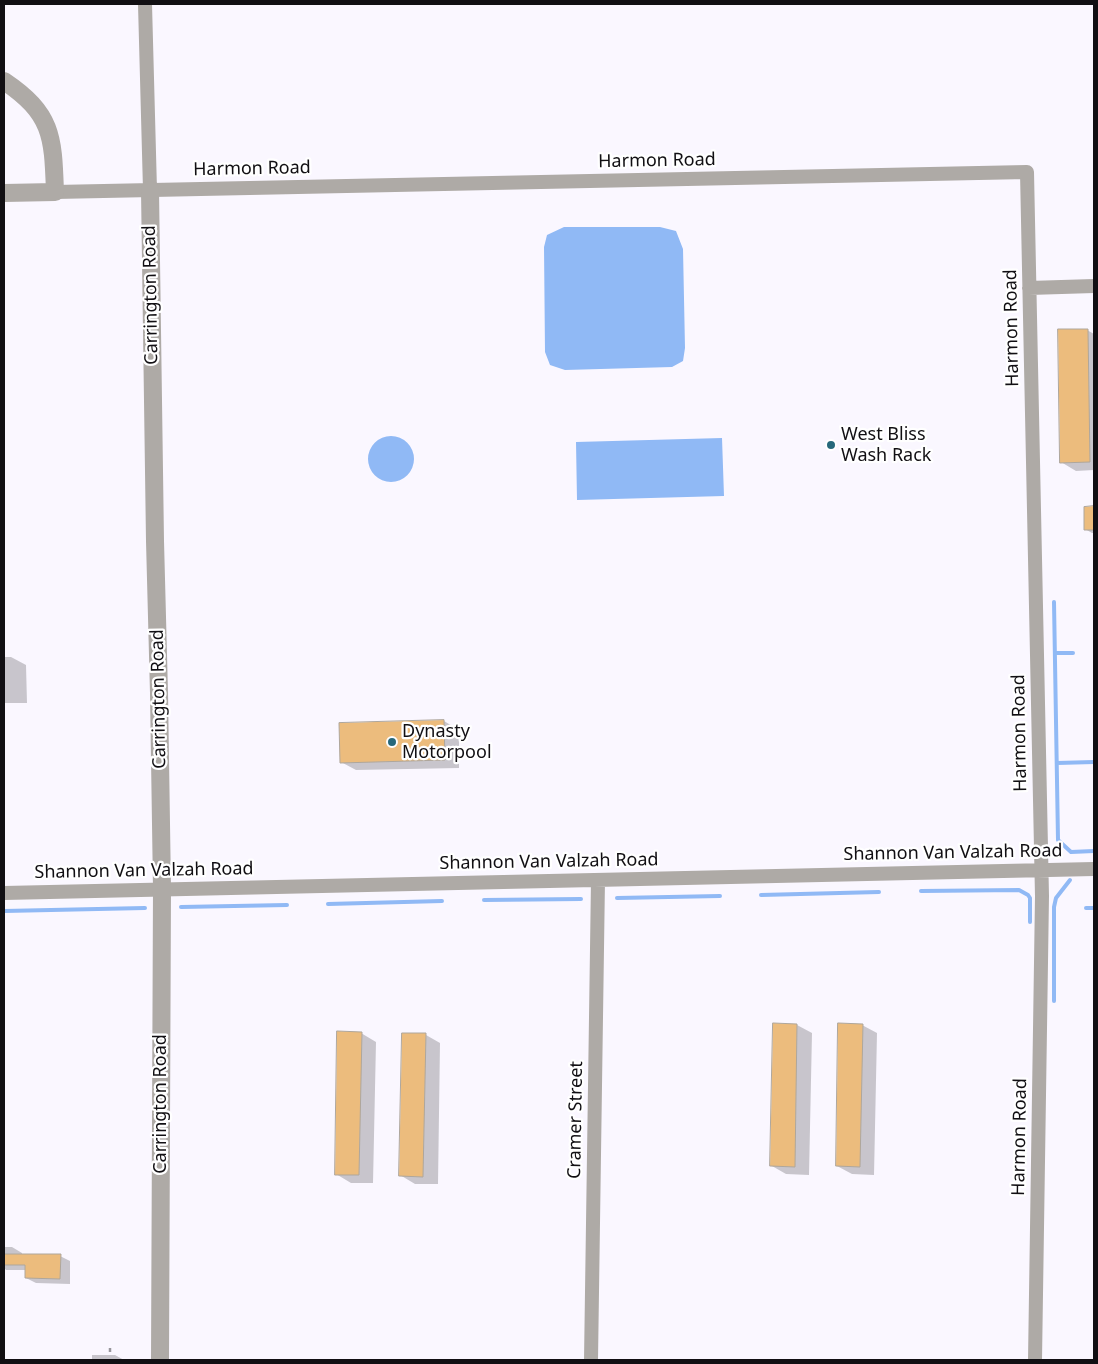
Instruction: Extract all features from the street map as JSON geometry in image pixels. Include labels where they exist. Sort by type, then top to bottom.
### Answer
[{"type":"street","name":"Carrington Road","points":[[145,4],[150,190],[154,532],[160,693],[162,889],[160,1360]]},
{"type":"street","points":[[4,81],[32,104],[47,126],[52,147],[55,192]]},
{"type":"street","name":"Harmon Road","points":[[150,190],[1027,172],[1042,870],[1034,1360]]},
{"type":"street","points":[[4,193],[150,190]]},
{"type":"street","points":[[1029,288],[1094,286]]},
{"type":"street","name":"Shannon Van Valzah Road","points":[[4,893],[1094,869]]},
{"type":"street","name":"Cramer Street","points":[[591,1360],[598,880]]},
{"type":"path","points":[[110,1348],[110,1353]]},
{"type":"water","points":[[564,227],[660,227],[676,231],[683,249],[685,348],[683,361],[672,367],[565,370],[550,365],[545,352],[544,247],[547,235]]},
{"type":"water","points":[[391,436],[404,440],[410,446],[414,459],[410,472],[404,478],[391,482],[378,478],[372,472],[368,459],[372,446],[378,440]]},
{"type":"water","points":[[722,438],[724,496],[577,500],[576,442]]},
{"type":"building","points":[[1058,329],[1088,329],[1090,462],[1060,463]]},
{"type":"building","points":[[1094,506],[1094,530],[1084,530],[1084,507]]},
{"type":"building","name":"Dynasty Motorpool","points":[[444,720],[445,760],[340,763],[339,723]]},
{"type":"building","points":[[773,1023],[797,1024],[795,1167],[770,1166]]},
{"type":"building","points":[[838,1023],[863,1024],[860,1167],[836,1166]]},
{"type":"building","points":[[337,1031],[362,1032],[359,1175],[335,1175]]},
{"type":"building","points":[[402,1033],[426,1033],[423,1177],[399,1176]]},
{"type":"building","points":[[4,1254],[61,1254],[60,1279],[25,1278],[25,1265],[4,1265]]},
{"type":"waterway","points":[[1054,602],[1058,840],[1071,852],[1094,851]]},
{"type":"waterway","points":[[1055,653],[1073,653]]},
{"type":"waterway","points":[[1057,763],[1094,762]]},
{"type":"waterway","points":[[1054,1001],[1054,907],[1056,898],[1070,880]]},
{"type":"waterway","points":[[921,891],[1019,890],[1030,898],[1030,922]]},
{"type":"waterway","points":[[761,895],[879,892]]},
{"type":"waterway","points":[[617,898],[720,896]]},
{"type":"waterway","points":[[484,900],[581,899]]},
{"type":"waterway","points":[[328,904],[442,901]]},
{"type":"waterway","points":[[181,907],[287,905]]},
{"type":"waterway","points":[[4,911],[145,908]]},
{"type":"waterway","points":[[1086,908],[1094,908]]},
{"type":"place","name":"West Bliss Wash Rack","points":[[831,445]]},
{"type":"place","name":"Dynasty Motorpool","points":[[392,742]]}]
